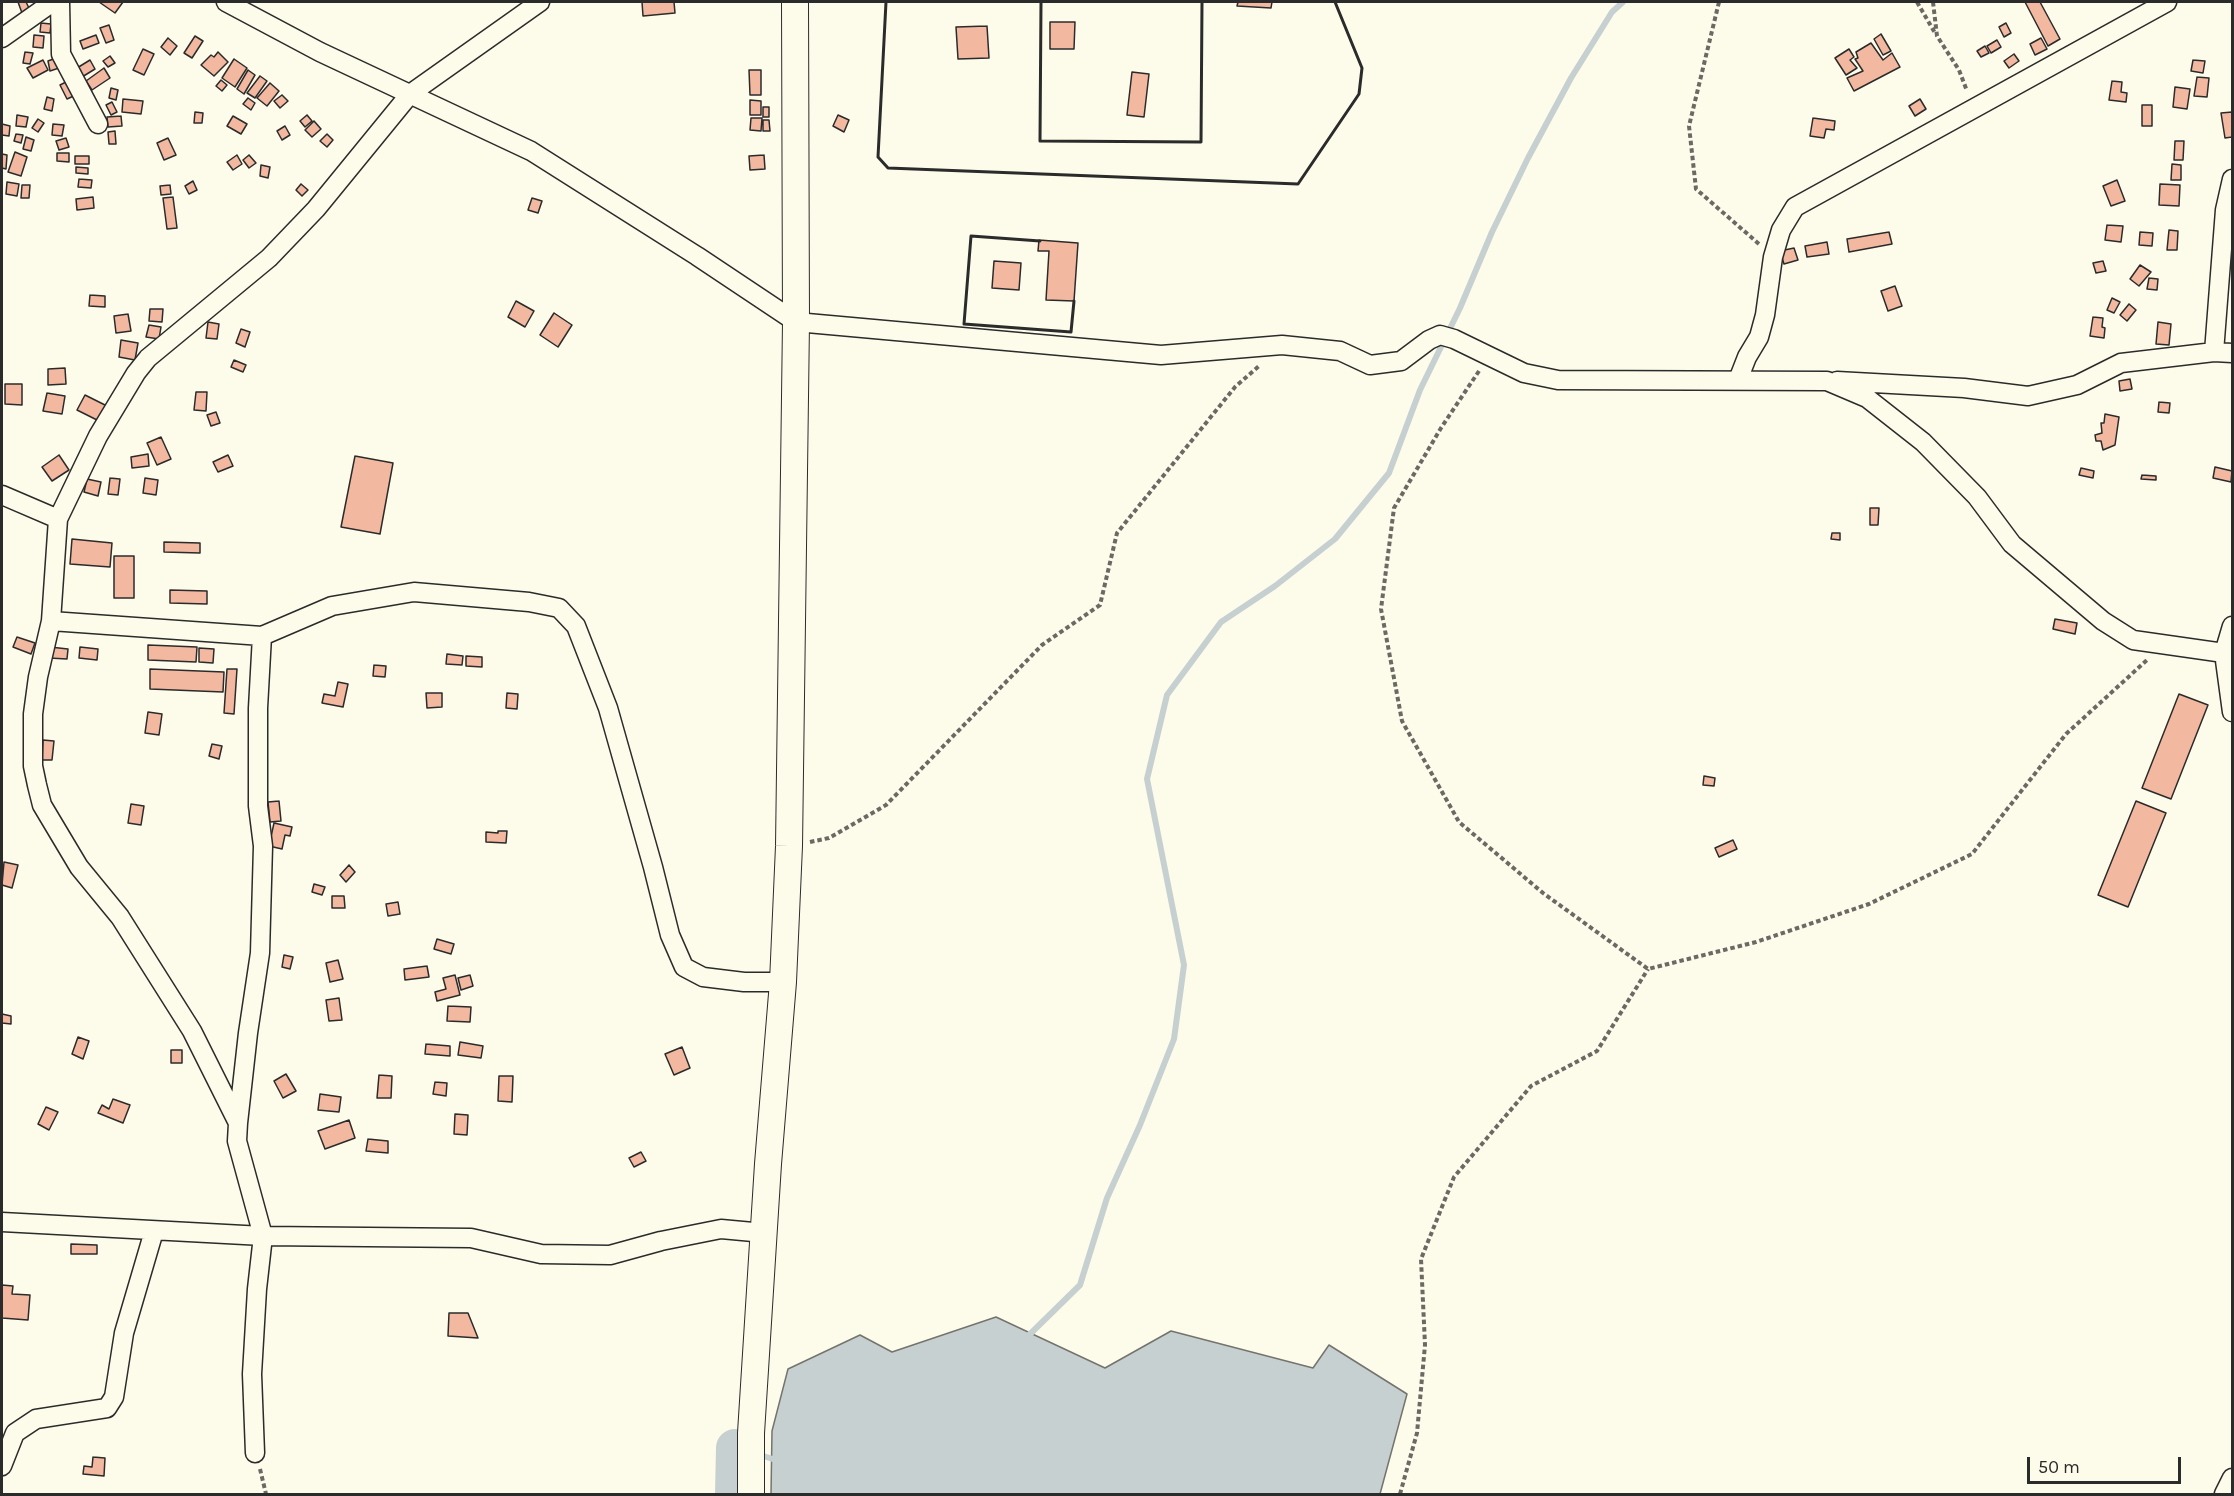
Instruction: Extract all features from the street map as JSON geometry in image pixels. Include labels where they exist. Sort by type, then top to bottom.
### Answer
[{"type":"street","points":[[2,38],[53,2]]},
{"type":"street","points":[[60,2],[61,54],[98,124]]},
{"type":"street","points":[[226,2],[320,52],[531,151],[796,322],[1161,355],[1282,345],[1340,351],[1370,365],[1401,362],[1429,340],[1440,335],[1454,339],[1524,374],[1558,380],[1827,381],[1964,388],[2028,396],[2077,385],[2121,363],[2214,352],[2232,353]]},
{"type":"street","points":[[238,1123],[192,1031],[120,917],[79,867],[42,805],[33,766],[33,714],[38,677],[51,621],[58,519],[98,436],[136,373],[148,358],[269,258],[323,201],[410,94],[540,2]]},
{"type":"street","points":[[751,1494],[751,1433],[783,982],[789,846],[796,322],[795,2]]},
{"type":"street","points":[[1738,380],[1747,357],[1759,337],[1765,315],[1773,257],[1781,230],[1795,207],[2167,2]]},
{"type":"street","points":[[2214,352],[2225,210],[2232,179]]},
{"type":"street","points":[[1827,381],[1867,398],[1923,442],[1977,497],[2012,544],[2103,621],[2133,640],[2224,653]]},
{"type":"street","points":[[2,495],[58,519]]},
{"type":"street","points":[[51,621],[262,636],[332,606],[414,592],[529,602],[559,608],[576,626],[608,708],[670,935],[684,968],[703,977],[744,982],[783,982]]},
{"type":"street","points":[[2232,626],[2224,653],[2232,712]]},
{"type":"street","points":[[255,1453],[252,1374],[256,1289],[263,1236],[237,1141],[248,1033],[260,953],[263,846],[258,806],[258,708],[262,636]]},
{"type":"street","points":[[2,1222],[263,1236],[471,1238],[541,1254],[610,1255],[661,1241],[721,1230],[764,1233]]},
{"type":"street","points":[[2,1466],[8,1431],[36,1419],[106,1408],[114,1397],[124,1333],[154,1231]]},
{"type":"street","points":[[2224,1494],[2232,1478]]},
{"type":"path","points":[[1719,2],[1689,126],[1696,189],[1773,257]]},
{"type":"path","points":[[1917,2],[1959,70],[1974,109]]},
{"type":"path","points":[[1933,2],[1937,36]]},
{"type":"path","points":[[789,846],[830,838],[886,805],[1042,645],[1101,605],[1117,533],[1235,387],[1282,345]]},
{"type":"path","points":[[1487,355],[1394,508],[1382,609],[1402,721],[1459,822],[1543,893],[1648,969]]},
{"type":"path","points":[[1400,1494],[1417,1433],[1425,1345],[1421,1259],[1454,1177],[1531,1086],[1598,1051],[1648,969],[1756,942],[1869,904],[1972,854],[2067,734],[2163,646]]},
{"type":"path","points":[[255,1453],[266,1494]]},
{"type":"shaded area","points":[[996,1317],[1105,1368],[1171,1331],[1313,1368],[1329,1345],[1407,1394],[1380,1494],[771,1494],[772,1431],[788,1369],[860,1335],[892,1352]]},
{"type":"building","points":[[18,2],[26,2],[30,10],[22,13]]},
{"type":"building","points":[[99,2],[123,2],[115,13]]},
{"type":"building","points":[[642,2],[674,2],[675,13],[643,16]]},
{"type":"building","points":[[1238,2],[1272,2],[1271,8],[1237,6]]},
{"type":"building","points":[[2025,2],[2040,2],[2060,39],[2048,46]]},
{"type":"building","points":[[1050,22],[1075,22],[1074,49],[1050,49]]},
{"type":"building","points":[[41,23],[51,24],[50,33],[40,32]]},
{"type":"building","points":[[2006,23],[2011,33],[2004,37],[1999,27]]},
{"type":"building","points":[[109,25],[114,40],[106,43],[100,28]]},
{"type":"building","points":[[987,26],[989,58],[958,59],[956,27]]},
{"type":"building","points":[[1881,34],[1891,51],[1883,55],[1874,39]]},
{"type":"building","points":[[34,35],[44,36],[43,48],[33,47]]},
{"type":"building","points":[[96,35],[99,43],[83,49],[80,41]]},
{"type":"building","points":[[195,36],[203,41],[192,58],[184,53]]},
{"type":"building","points":[[168,38],[177,46],[170,55],[161,47]]},
{"type":"building","points":[[2041,38],[2047,49],[2035,55],[2030,44]]},
{"type":"building","points":[[1997,40],[2001,47],[1991,53],[1987,46]]},
{"type":"building","points":[[1871,43],[1883,60],[1892,53],[1900,67],[1854,91],[1847,78],[1863,71],[1855,59],[1858,58],[1856,52]]},
{"type":"building","points":[[1985,46],[1989,53],[1981,57],[1977,51]]},
{"type":"building","points":[[143,49],[154,54],[144,75],[133,70]]},
{"type":"building","points":[[1849,49],[1854,57],[1850,60],[1857,68],[1846,75],[1835,58]]},
{"type":"building","points":[[25,52],[33,53],[30,64],[23,63]]},
{"type":"building","points":[[218,52],[228,62],[214,76],[201,65],[211,55],[214,57]]},
{"type":"building","points":[[2014,54],[2019,61],[2009,68],[2004,61]]},
{"type":"building","points":[[110,56],[115,63],[108,67],[103,61]]},
{"type":"building","points":[[56,58],[59,68],[50,71],[48,61]]},
{"type":"building","points":[[234,59],[247,68],[235,87],[222,78]]},
{"type":"building","points":[[43,60],[48,70],[33,78],[27,68]]},
{"type":"building","points":[[90,60],[95,69],[82,77],[77,68]]},
{"type":"building","points":[[2193,60],[2205,61],[2203,73],[2191,71]]},
{"type":"building","points":[[104,68],[110,78],[92,90],[86,81]]},
{"type":"building","points":[[248,70],[255,75],[244,94],[237,89]]},
{"type":"building","points":[[749,70],[761,70],[761,95],[750,95]]},
{"type":"building","points":[[1132,72],[1149,74],[1144,117],[1127,115]]},
{"type":"building","points":[[260,76],[267,81],[255,98],[247,93]]},
{"type":"building","points":[[2197,77],[2209,78],[2207,97],[2194,96]]},
{"type":"building","points":[[70,80],[76,95],[67,99],[60,85]]},
{"type":"building","points":[[221,80],[227,85],[222,91],[216,86]]},
{"type":"building","points":[[2112,81],[2122,82],[2121,92],[2127,93],[2126,102],[2109,100]]},
{"type":"building","points":[[270,83],[279,91],[267,106],[257,98]]},
{"type":"building","points":[[2175,87],[2190,89],[2187,109],[2173,107]]},
{"type":"building","points":[[111,88],[118,90],[116,100],[109,98]]},
{"type":"building","points":[[282,95],[288,101],[280,108],[274,101]]},
{"type":"building","points":[[47,97],[54,99],[52,111],[44,109]]},
{"type":"building","points":[[248,98],[255,103],[251,110],[243,104]]},
{"type":"building","points":[[123,99],[143,101],[141,114],[122,112]]},
{"type":"building","points":[[1920,99],[1926,109],[1915,116],[1909,106]]},
{"type":"building","points":[[750,100],[761,101],[761,115],[750,115]]},
{"type":"building","points":[[112,102],[117,112],[111,115],[106,105]]},
{"type":"building","points":[[2142,105],[2152,105],[2152,126],[2142,126]]},
{"type":"building","points":[[763,107],[769,107],[769,117],[763,117]]},
{"type":"building","points":[[195,112],[203,113],[202,123],[194,123]]},
{"type":"building","points":[[2232,112],[2232,137],[2225,138],[2221,113]]},
{"type":"building","points":[[17,115],[28,117],[26,127],[16,126]]},
{"type":"building","points":[[307,115],[312,121],[305,127],[300,121]]},
{"type":"building","points":[[838,115],[849,120],[844,132],[833,126]]},
{"type":"building","points":[[121,116],[122,126],[108,127],[107,117]]},
{"type":"building","points":[[233,116],[247,124],[241,134],[227,126]]},
{"type":"building","points":[[751,118],[762,118],[761,131],[750,130]]},
{"type":"building","points":[[1813,118],[1835,121],[1834,130],[1826,129],[1824,138],[1810,136]]},
{"type":"building","points":[[38,119],[44,123],[38,132],[32,128]]},
{"type":"building","points":[[763,120],[769,120],[770,131],[763,131]]},
{"type":"building","points":[[314,121],[321,129],[312,137],[305,130]]},
{"type":"building","points":[[2,124],[10,126],[9,136],[2,135]]},
{"type":"building","points":[[53,124],[64,125],[62,136],[52,135]]},
{"type":"building","points":[[285,126],[290,135],[282,140],[277,131]]},
{"type":"building","points":[[115,131],[116,144],[109,144],[108,132]]},
{"type":"building","points":[[16,134],[23,135],[21,143],[14,141]]},
{"type":"building","points":[[327,134],[333,140],[327,147],[320,141]]},
{"type":"building","points":[[26,137],[34,140],[31,151],[23,149]]},
{"type":"building","points":[[66,138],[69,147],[59,150],[56,141]]},
{"type":"building","points":[[168,138],[176,155],[164,160],[157,143]]},
{"type":"building","points":[[2175,141],[2184,141],[2183,160],[2174,160]]},
{"type":"building","points":[[15,152],[27,157],[21,176],[8,172]]},
{"type":"building","points":[[57,153],[69,153],[69,162],[57,161]]},
{"type":"building","points":[[2,154],[7,155],[6,169],[2,168]]},
{"type":"building","points":[[237,155],[242,164],[233,170],[227,162]]},
{"type":"building","points":[[249,155],[256,163],[249,168],[243,160]]},
{"type":"building","points":[[764,155],[765,169],[750,170],[749,156]]},
{"type":"building","points":[[75,156],[89,156],[89,164],[75,164]]},
{"type":"building","points":[[2172,164],[2181,165],[2181,180],[2171,180]]},
{"type":"building","points":[[261,165],[270,167],[268,178],[260,176]]},
{"type":"building","points":[[76,167],[88,168],[88,174],[76,173]]},
{"type":"building","points":[[79,179],[92,180],[91,188],[78,187]]},
{"type":"building","points":[[2117,180],[2125,201],[2111,206],[2103,186]]},
{"type":"building","points":[[193,181],[197,190],[189,194],[185,186]]},
{"type":"building","points":[[7,182],[19,184],[17,196],[6,194]]},
{"type":"building","points":[[301,184],[308,190],[302,196],[296,190]]},
{"type":"building","points":[[2160,184],[2180,185],[2179,206],[2159,205]]},
{"type":"building","points":[[22,185],[30,185],[29,198],[21,198]]},
{"type":"building","points":[[170,185],[171,194],[161,195],[160,186]]},
{"type":"building","points":[[93,197],[94,208],[77,210],[76,199]]},
{"type":"building","points":[[173,197],[177,228],[167,229],[163,198]]},
{"type":"building","points":[[532,198],[542,201],[538,213],[528,210]]},
{"type":"building","points":[[2107,225],[2123,226],[2121,242],[2105,240]]},
{"type":"building","points":[[2169,230],[2178,231],[2177,250],[2167,250]]},
{"type":"building","points":[[1889,232],[1892,244],[1849,252],[1847,239]]},
{"type":"building","points":[[2140,232],[2153,233],[2152,246],[2139,245]]},
{"type":"building","points":[[1039,240],[1078,243],[1074,301],[1046,300],[1049,251],[1038,251]]},
{"type":"building","points":[[1827,242],[1829,254],[1807,257],[1805,246]]},
{"type":"building","points":[[1794,248],[1798,260],[1784,264],[1780,251]]},
{"type":"building","points":[[994,261],[1021,263],[1019,290],[992,288]]},
{"type":"building","points":[[2103,261],[2106,271],[2096,273],[2093,263]]},
{"type":"building","points":[[2140,265],[2151,272],[2139,286],[2130,279]]},
{"type":"building","points":[[2149,278],[2158,279],[2157,290],[2147,289]]},
{"type":"building","points":[[1895,286],[1902,306],[1888,311],[1881,291]]},
{"type":"building","points":[[90,295],[105,296],[105,307],[89,306]]},
{"type":"building","points":[[2112,298],[2120,302],[2114,313],[2107,310]]},
{"type":"building","points":[[516,301],[534,311],[525,327],[508,317]]},
{"type":"building","points":[[2129,304],[2136,310],[2127,321],[2120,315]]},
{"type":"building","points":[[150,309],[163,309],[162,322],[149,321]]},
{"type":"building","points":[[554,313],[572,325],[558,347],[540,335]]},
{"type":"building","points":[[128,314],[131,331],[116,333],[114,316]]},
{"type":"building","points":[[2093,317],[2103,318],[2104,338],[2090,336]]},
{"type":"building","points":[[208,322],[219,324],[217,339],[206,338]]},
{"type":"building","points":[[2158,322],[2171,324],[2169,345],[2156,344]]},
{"type":"building","points":[[149,325],[161,327],[159,339],[146,337]]},
{"type":"building","points":[[241,329],[250,332],[245,347],[236,343]]},
{"type":"building","points":[[121,340],[138,343],[135,360],[119,357]]},
{"type":"building","points":[[234,360],[246,365],[243,372],[231,367]]},
{"type":"building","points":[[65,368],[66,384],[48,385],[48,369]]},
{"type":"building","points":[[2130,379],[2132,389],[2120,391],[2119,381]]},
{"type":"building","points":[[5,384],[22,384],[22,405],[5,404]]},
{"type":"building","points":[[196,392],[207,392],[206,411],[194,410]]},
{"type":"building","points":[[47,393],[65,396],[62,414],[43,411]]},
{"type":"building","points":[[85,395],[109,407],[101,422],[77,410]]},
{"type":"building","points":[[2159,402],[2170,403],[2169,413],[2158,412]]},
{"type":"building","points":[[216,412],[220,423],[211,426],[207,415]]},
{"type":"building","points":[[2105,414],[2119,417],[2115,445],[2103,450],[2101,441],[2096,441],[2095,435],[2102,433],[2101,423],[2104,423]]},
{"type":"building","points":[[161,437],[171,459],[157,465],[147,443]]},
{"type":"building","points":[[148,454],[149,466],[132,468],[131,457]]},
{"type":"building","points":[[59,455],[69,470],[52,481],[42,467]]},
{"type":"building","points":[[228,455],[233,466],[218,472],[213,462]]},
{"type":"building","points":[[355,456],[393,463],[380,534],[341,527]]},
{"type":"building","points":[[2215,467],[2232,471],[2231,482],[2213,478]]},
{"type":"building","points":[[2081,468],[2094,471],[2093,478],[2079,475]]},
{"type":"building","points":[[2142,475],[2156,476],[2156,480],[2141,479]]},
{"type":"building","points":[[110,478],[120,479],[118,495],[108,494]]},
{"type":"building","points":[[145,478],[158,480],[156,495],[143,493]]},
{"type":"building","points":[[87,479],[101,482],[98,496],[84,492]]},
{"type":"building","points":[[1870,508],[1879,508],[1878,525],[1870,525]]},
{"type":"building","points":[[1832,533],[1840,533],[1840,540],[1831,539]]},
{"type":"building","points":[[72,539],[112,543],[110,567],[70,564]]},
{"type":"building","points":[[164,542],[200,543],[200,553],[164,552]]},
{"type":"building","points":[[114,556],[134,556],[134,598],[114,598]]},
{"type":"building","points":[[170,590],[207,591],[207,604],[170,603]]},
{"type":"building","points":[[2055,619],[2077,623],[2075,634],[2053,629]]},
{"type":"building","points":[[17,637],[35,643],[31,654],[13,647]]},
{"type":"building","points":[[148,645],[197,647],[196,662],[148,660]]},
{"type":"building","points":[[50,647],[68,649],[67,659],[49,658]]},
{"type":"building","points":[[80,647],[98,649],[97,660],[79,658]]},
{"type":"building","points":[[199,648],[214,649],[213,663],[199,662]]},
{"type":"building","points":[[447,654],[463,656],[462,665],[446,664]]},
{"type":"building","points":[[466,656],[482,657],[482,667],[466,666]]},
{"type":"building","points":[[374,665],[386,666],[385,677],[373,676]]},
{"type":"building","points":[[150,669],[224,672],[223,692],[150,689]]},
{"type":"building","points":[[227,669],[237,669],[234,714],[224,713]]},
{"type":"building","points":[[338,682],[348,684],[343,707],[322,703],[324,694],[335,696]]},
{"type":"building","points":[[426,693],[442,693],[442,707],[427,708]]},
{"type":"building","points":[[507,693],[518,694],[517,709],[506,708]]},
{"type":"building","points":[[2179,694],[2208,705],[2171,799],[2142,788]]},
{"type":"building","points":[[148,712],[162,714],[159,735],[145,733]]},
{"type":"building","points":[[43,740],[54,741],[52,760],[42,760]]},
{"type":"building","points":[[212,744],[222,746],[219,759],[209,756]]},
{"type":"building","points":[[1704,776],[1715,778],[1714,786],[1703,785]]},
{"type":"building","points":[[279,801],[281,821],[270,822],[268,802]]},
{"type":"building","points":[[2136,801],[2166,813],[2128,907],[2098,895]]},
{"type":"building","points":[[131,804],[144,806],[141,825],[128,823]]},
{"type":"building","points":[[274,823],[292,827],[290,836],[285,835],[282,849],[269,846]]},
{"type":"building","points":[[498,831],[507,831],[506,843],[486,842],[486,832],[498,833]]},
{"type":"building","points":[[1733,840],[1737,849],[1719,857],[1715,848]]},
{"type":"building","points":[[4,862],[18,865],[12,888],[2,885]]},
{"type":"building","points":[[349,865],[355,872],[346,882],[340,875]]},
{"type":"building","points":[[314,884],[325,887],[322,895],[312,892]]},
{"type":"building","points":[[332,896],[344,896],[345,908],[332,908]]},
{"type":"building","points":[[398,902],[400,914],[388,916],[386,904]]},
{"type":"building","points":[[437,939],[454,944],[451,954],[434,949]]},
{"type":"building","points":[[284,955],[293,957],[290,969],[282,967]]},
{"type":"building","points":[[338,960],[343,979],[330,982],[326,963]]},
{"type":"building","points":[[427,966],[429,977],[405,980],[404,969]]},
{"type":"building","points":[[455,975],[460,995],[437,1001],[435,992],[446,989],[443,978]]},
{"type":"building","points":[[470,975],[473,986],[461,990],[458,978]]},
{"type":"building","points":[[339,998],[342,1020],[329,1021],[326,1000]]},
{"type":"building","points":[[448,1006],[471,1007],[470,1022],[447,1021]]},
{"type":"building","points":[[2,1014],[11,1016],[11,1024],[2,1023]]},
{"type":"building","points":[[78,1037],[89,1041],[83,1059],[72,1054]]},
{"type":"building","points":[[460,1042],[483,1046],[481,1058],[458,1055]]},
{"type":"building","points":[[426,1044],[450,1046],[450,1056],[425,1054]]},
{"type":"building","points":[[682,1047],[690,1068],[674,1075],[665,1054]]},
{"type":"building","points":[[171,1050],[182,1050],[182,1063],[171,1063]]},
{"type":"building","points":[[286,1074],[296,1091],[283,1098],[274,1081]]},
{"type":"building","points":[[379,1075],[392,1076],[391,1098],[377,1098]]},
{"type":"building","points":[[499,1076],[513,1076],[512,1102],[498,1101]]},
{"type":"building","points":[[435,1082],[447,1083],[446,1096],[433,1094]]},
{"type":"building","points":[[320,1094],[341,1097],[339,1112],[318,1110]]},
{"type":"building","points":[[113,1099],[130,1105],[123,1123],[98,1113],[102,1105],[109,1109]]},
{"type":"building","points":[[46,1107],[58,1112],[49,1130],[38,1124]]},
{"type":"building","points":[[455,1114],[468,1115],[467,1135],[454,1134]]},
{"type":"building","points":[[349,1120],[355,1138],[325,1149],[318,1131]]},
{"type":"building","points":[[368,1139],[388,1141],[388,1153],[366,1151]]},
{"type":"building","points":[[641,1152],[646,1161],[634,1167],[629,1158]]},
{"type":"building","points":[[71,1244],[97,1245],[97,1254],[71,1254]]},
{"type":"building","points":[[2,1285],[13,1286],[12,1294],[30,1295],[28,1320],[2,1318]]},
{"type":"building","points":[[449,1313],[468,1313],[478,1338],[448,1336]]},
{"type":"building","points":[[93,1457],[105,1458],[104,1476],[83,1474],[84,1466],[92,1467]]},
{"type":"waterway","points":[[1026,1338],[1080,1285],[1107,1198],[1140,1125],[1174,1039],[1184,965],[1147,779],[1167,695],[1221,622],[1275,586],[1335,539],[1389,473],[1420,390],[1528,158],[1571,78],[1612,12],[1623,2]]},
{"type":"waterway","points":[[734,1494],[735,1448]]},
{"type":"waterway","points":[[757,1454],[779,1461]]},
{"type":"wall","points":[[886,2],[878,157],[888,168],[1298,184],[1359,94],[1362,68],[1335,2]]},
{"type":"wall","points":[[1041,2],[1040,141],[1201,142],[1202,2]]},
{"type":"wall","points":[[1040,241],[971,236],[964,324],[1071,332],[1074,301]]}]
